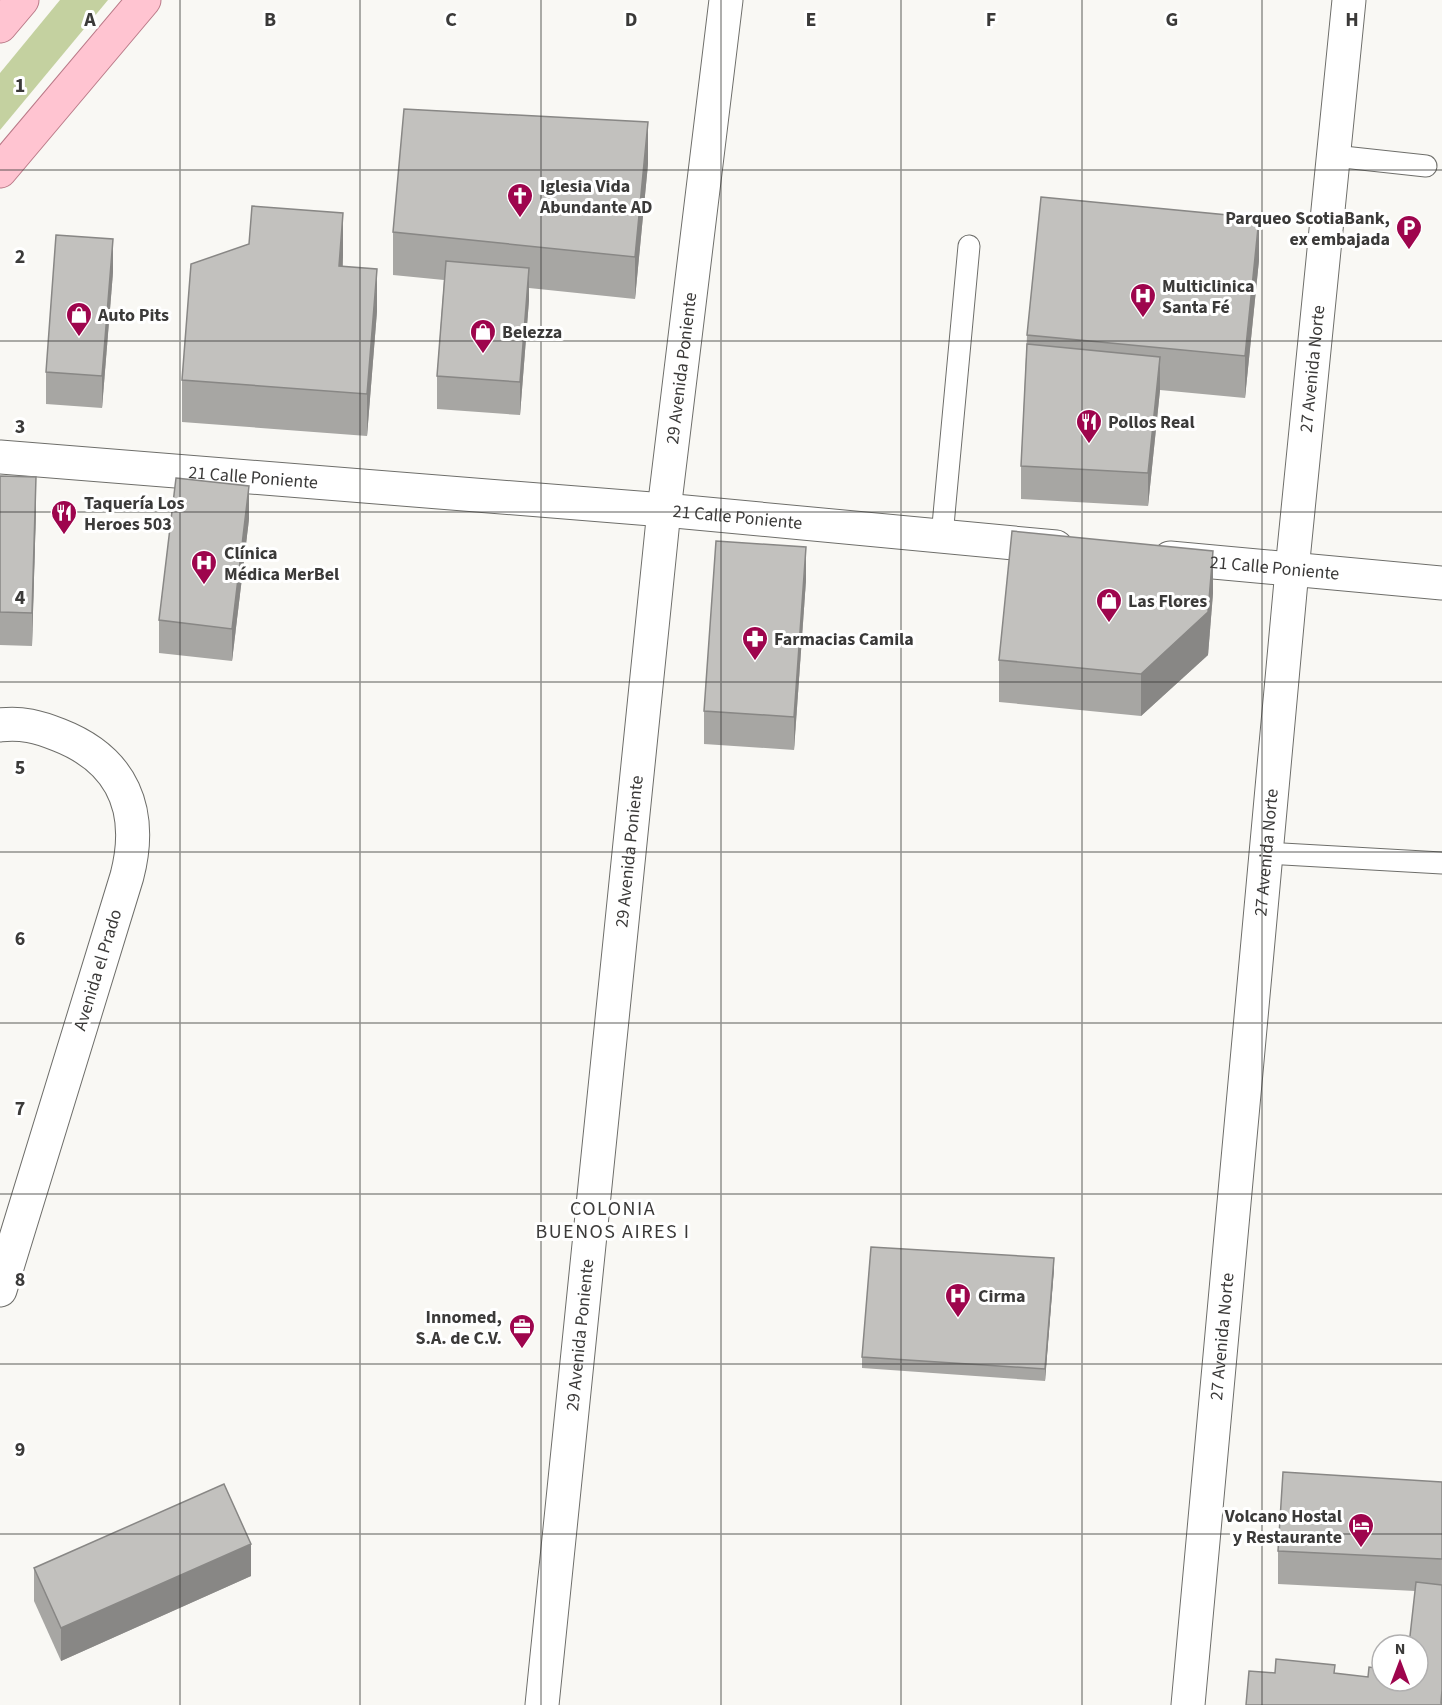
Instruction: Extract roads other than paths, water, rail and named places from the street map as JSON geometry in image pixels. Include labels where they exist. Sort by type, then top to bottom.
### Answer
[{"type":"main road","points":[[0,26],[22,0]]},
{"type":"main road","points":[[0,171],[144,0]]},
{"type":"street","name":"29 Avenida Poniente","points":[[542,1705],[664,510],[726,0]]},
{"type":"street","name":"27 Avenida Norte","points":[[1188,1705],[1292,570],[1349,0]]},
{"type":"street","name":"21 Calle Poniente","points":[[0,449],[16,458],[664,510],[1082,550]]},
{"type":"street","name":"21 Calle Poniente","points":[[1140,556],[1442,583]]},
{"type":"street","name":"Avenida el Prado","points":[[0,725],[35,727],[86,747],[115,774],[132,812],[135,831],[127,876],[0,1290]]},
{"type":"lane","points":[[1334,156],[1426,166]]},
{"type":"lane","points":[[942,536],[969,246]]},
{"type":"lane","points":[[1266,853],[1442,862]]},
{"type":"place","name":"Iglesia Vida Abundante AD","points":[[520,219]]},
{"type":"place","name":"Parqueo ScotiaBank, ex embajada","points":[[1409,251]]},
{"type":"place","name":"Multiclinica Santa Fé","points":[[1143,319]]},
{"type":"place","name":"Auto Pits","points":[[79,338]]},
{"type":"place","name":"Belezza","points":[[483,355]]},
{"type":"place","name":"Pollos Real","points":[[1089,445]]},
{"type":"place","name":"Taquería Los Heroes 503","points":[[64,536]]},
{"type":"place","name":"Clínica Médica MerBel","points":[[204,586]]},
{"type":"place","name":"Las Flores","points":[[1109,624]]},
{"type":"place","name":"Farmacias Camila","points":[[755,662]]},
{"type":"place","name":"Cirma","points":[[958,1319]]},
{"type":"place","name":"Innomed, S.A. de C.V.","points":[[522,1350]]},
{"type":"place","name":"Volcano Hostal y Restaurante","points":[[1361,1549]]},
{"type":"district","name":"COLONIA BUENOS AIRES I","points":[[613,1220]]}]
